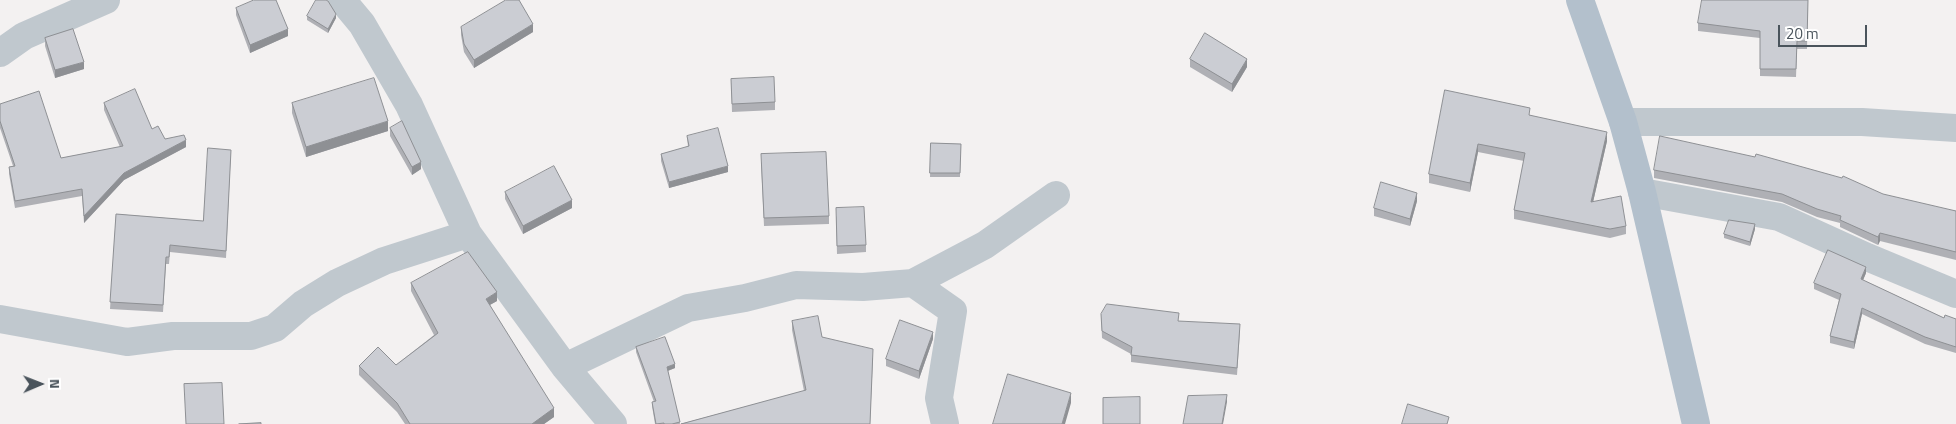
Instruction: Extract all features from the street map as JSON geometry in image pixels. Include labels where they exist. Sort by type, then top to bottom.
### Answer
[{"type":"main road","points":[[1580,0],[1623,122],[1642,192],[1696,424]]},
{"type":"street","points":[[0,53],[24,36],[106,0]]},
{"type":"street","points":[[342,0],[362,24],[410,105],[468,234],[565,367],[613,424]]},
{"type":"street","points":[[1623,122],[1862,122],[1956,128]]},
{"type":"street","points":[[1642,192],[1779,217],[1867,257],[1956,294]]},
{"type":"street","points":[[565,367],[688,308],[745,298],[796,285],[863,287],[913,283],[985,245],[1056,195]]},
{"type":"street","points":[[0,319],[127,342],[173,336],[251,336],[274,328],[303,304],[337,283],[384,261],[468,234]]},
{"type":"street","points":[[913,283],[953,311],[939,398],[945,424]]},
{"type":"building","points":[[254,0],[276,0],[288,29],[250,45],[236,8]]},
{"type":"building","points":[[316,0],[328,1],[336,14],[328,29],[307,16]]},
{"type":"building","points":[[506,0],[519,0],[533,24],[474,60],[464,44],[461,27]]},
{"type":"building","points":[[1702,0],[1808,0],[1807,41],[1797,41],[1796,69],[1760,69],[1760,31],[1698,23]]},
{"type":"building","points":[[73,29],[84,62],[55,70],[45,38]]},
{"type":"building","points":[[1205,33],[1247,59],[1232,84],[1190,59]]},
{"type":"building","points":[[774,77],[775,102],[732,104],[731,79]]},
{"type":"building","points":[[374,78],[388,121],[306,147],[292,103]]},
{"type":"building","points":[[135,89],[152,129],[158,126],[165,139],[184,135],[186,140],[124,173],[84,216],[82,189],[15,201],[9,167],[15,166],[0,121],[0,104],[39,91],[61,158],[123,146],[104,103]]},
{"type":"building","points":[[1445,90],[1530,108],[1529,115],[1607,132],[1591,202],[1621,196],[1626,226],[1610,229],[1514,210],[1525,153],[1478,144],[1470,183],[1429,174]]},
{"type":"building","points":[[402,121],[421,162],[412,167],[390,128]]},
{"type":"building","points":[[718,128],[728,166],[669,182],[661,154],[689,146],[687,136]]},
{"type":"building","points":[[1660,136],[1755,157],[1756,154],[1842,178],[1843,176],[1883,194],[1956,211],[1956,252],[1880,233],[1878,237],[1840,220],[1841,216],[1817,209],[1782,194],[1654,170]]},
{"type":"building","points":[[931,143],[961,144],[960,173],[930,173]]},
{"type":"building","points":[[208,148],[231,150],[226,251],[170,245],[169,257],[166,257],[163,305],[110,302],[116,214],[203,221]]},
{"type":"building","points":[[826,152],[829,216],[764,218],[761,154]]},
{"type":"building","points":[[554,166],[572,200],[523,226],[505,192]]},
{"type":"building","points":[[1381,182],[1417,193],[1410,219],[1374,208]]},
{"type":"building","points":[[864,207],[866,245],[837,246],[836,208]]},
{"type":"building","points":[[1729,220],[1755,224],[1750,242],[1724,234]]},
{"type":"building","points":[[1828,250],[1866,267],[1861,279],[1944,318],[1945,315],[1956,319],[1956,347],[1925,337],[1862,308],[1854,342],[1830,336],[1841,294],[1814,283]]},
{"type":"building","points":[[468,252],[497,292],[486,299],[554,408],[532,424],[410,424],[397,403],[359,366],[378,347],[396,365],[438,333],[411,283]]},
{"type":"building","points":[[1107,304],[1179,313],[1178,321],[1240,324],[1237,368],[1131,355],[1132,347],[1102,331],[1101,314]]},
{"type":"building","points":[[818,316],[822,337],[873,349],[870,424],[681,424],[806,390],[792,321]]},
{"type":"building","points":[[900,320],[933,332],[919,371],[886,359]]},
{"type":"building","points":[[665,337],[675,364],[667,367],[680,422],[656,424],[652,402],[656,401],[636,347]]},
{"type":"building","points":[[1008,374],[1071,393],[1062,424],[993,424]]},
{"type":"building","points":[[222,383],[224,424],[186,424],[184,384]]},
{"type":"building","points":[[1227,395],[1222,424],[1183,424],[1188,396]]},
{"type":"building","points":[[1140,397],[1140,424],[1103,424],[1103,398]]},
{"type":"building","points":[[1408,404],[1449,417],[1447,424],[1402,424]]}]
